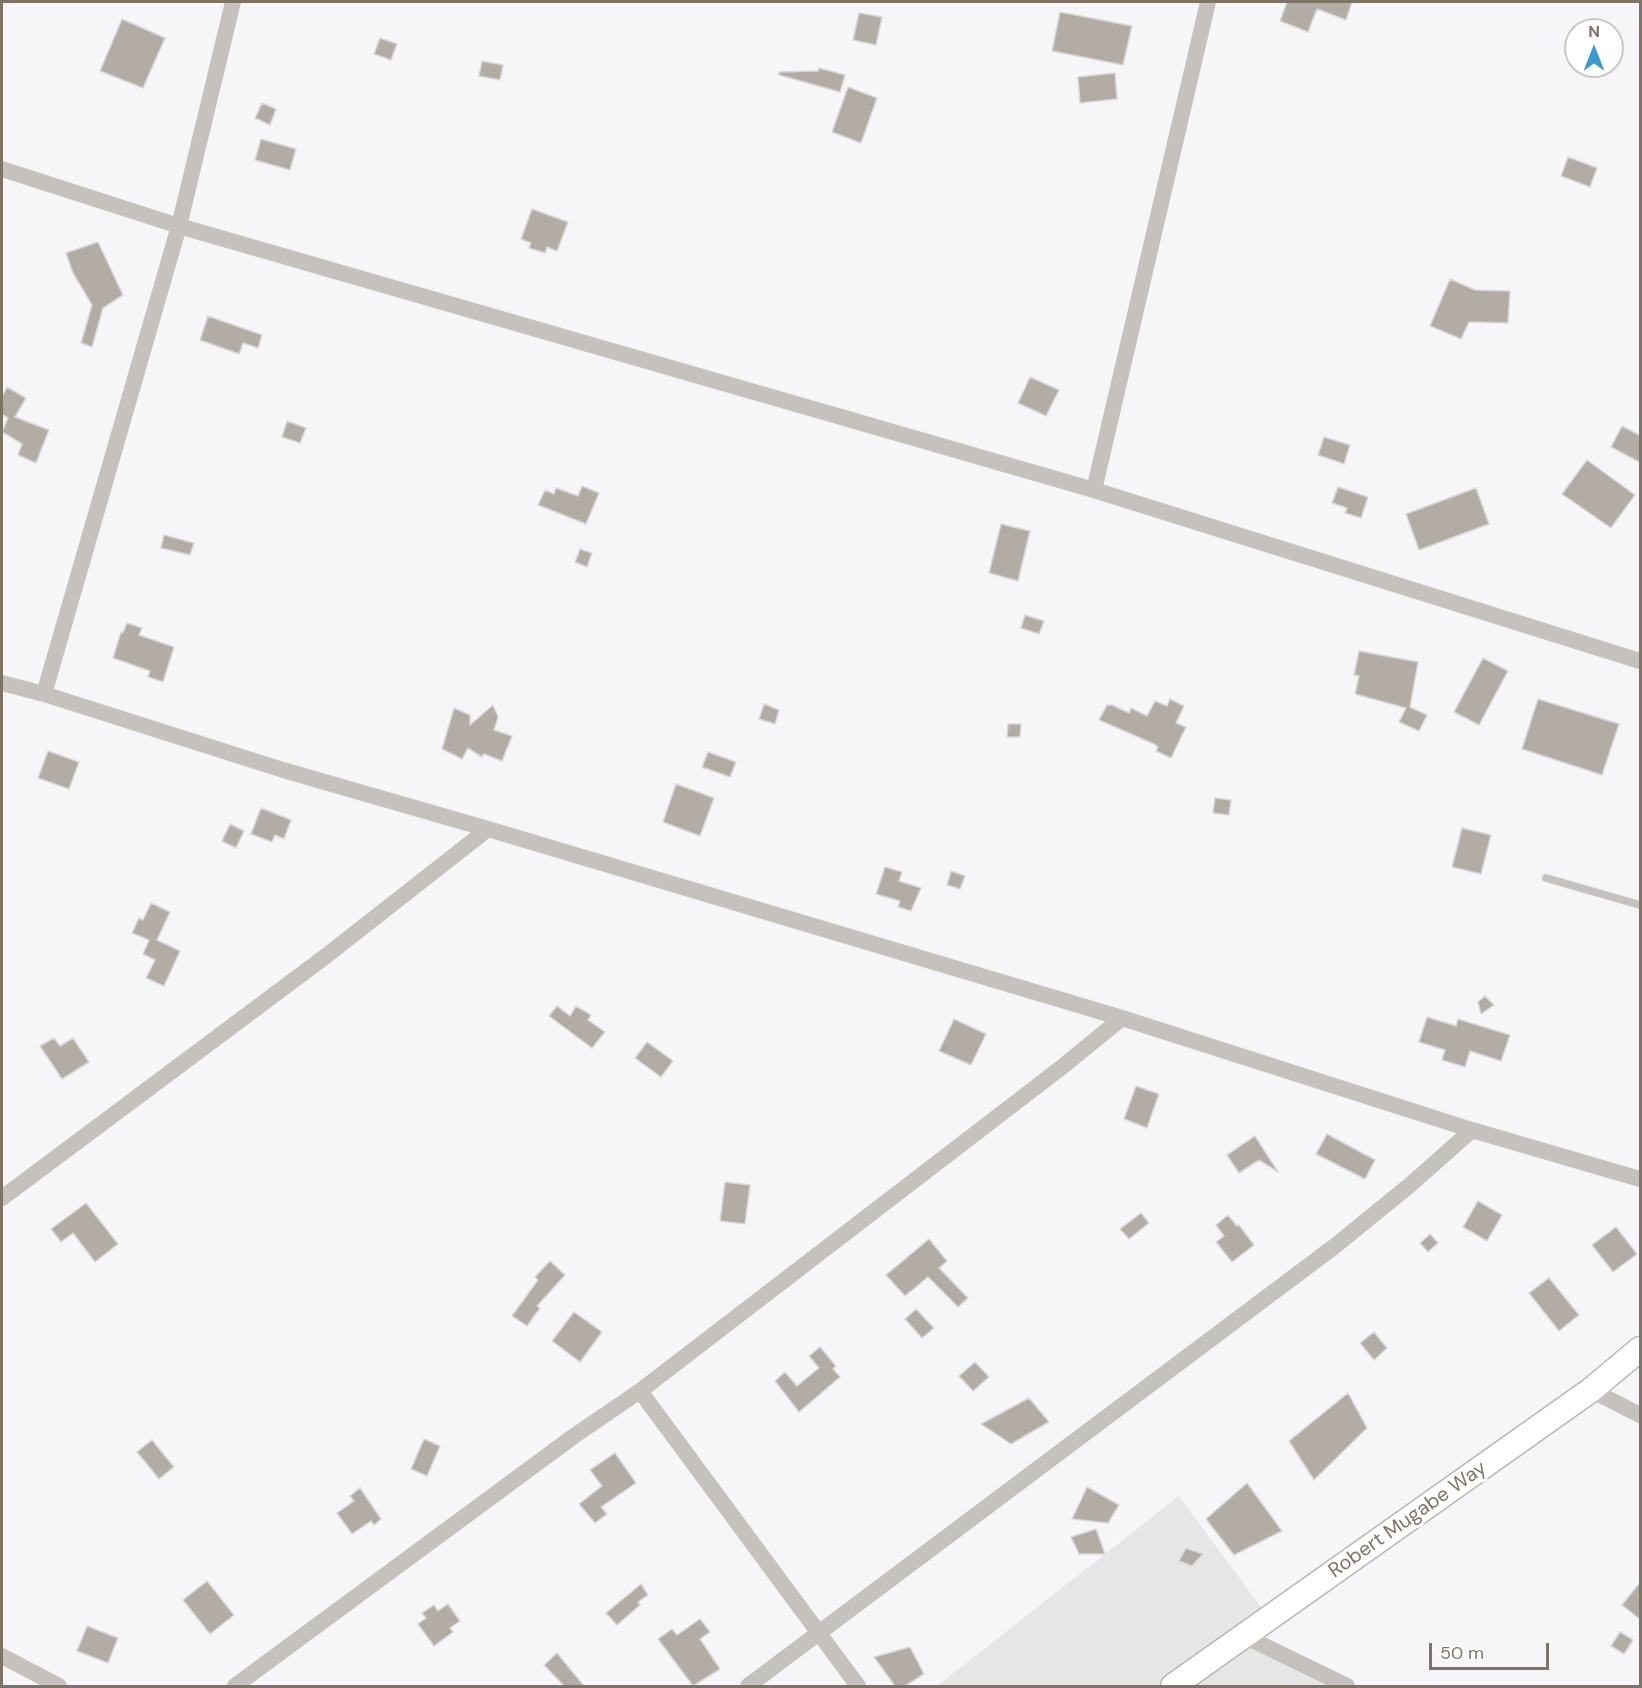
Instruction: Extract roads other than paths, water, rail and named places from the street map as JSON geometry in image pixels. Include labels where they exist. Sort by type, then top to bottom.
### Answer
[{"type":"main road","name":"Robert Mugabe Way","points":[[1173,1686],[1591,1390],[1641,1349]]},
{"type":"street","points":[[44,694],[179,226],[233,2]]},
{"type":"street","points":[[1094,490],[1208,2]]},
{"type":"street","points":[[2,170],[179,226],[1094,490],[1641,660]]},
{"type":"street","points":[[2,684],[44,694],[283,770],[489,829],[1122,1018],[1472,1130],[1641,1179]]},
{"type":"street","points":[[2,1198],[326,956],[489,829]]},
{"type":"street","points":[[235,1686],[574,1436],[640,1391],[1027,1094],[1122,1018]]},
{"type":"street","points":[[748,1686],[1335,1246],[1410,1185],[1472,1130]]},
{"type":"street","points":[[1591,1390],[1641,1415]]},
{"type":"street","points":[[640,1391],[858,1686]]},
{"type":"street","points":[[1244,1636],[1347,1686]]},
{"type":"street","points":[[2,1656],[59,1686]]},
{"type":"lane","points":[[1546,878],[1641,905]]}]
